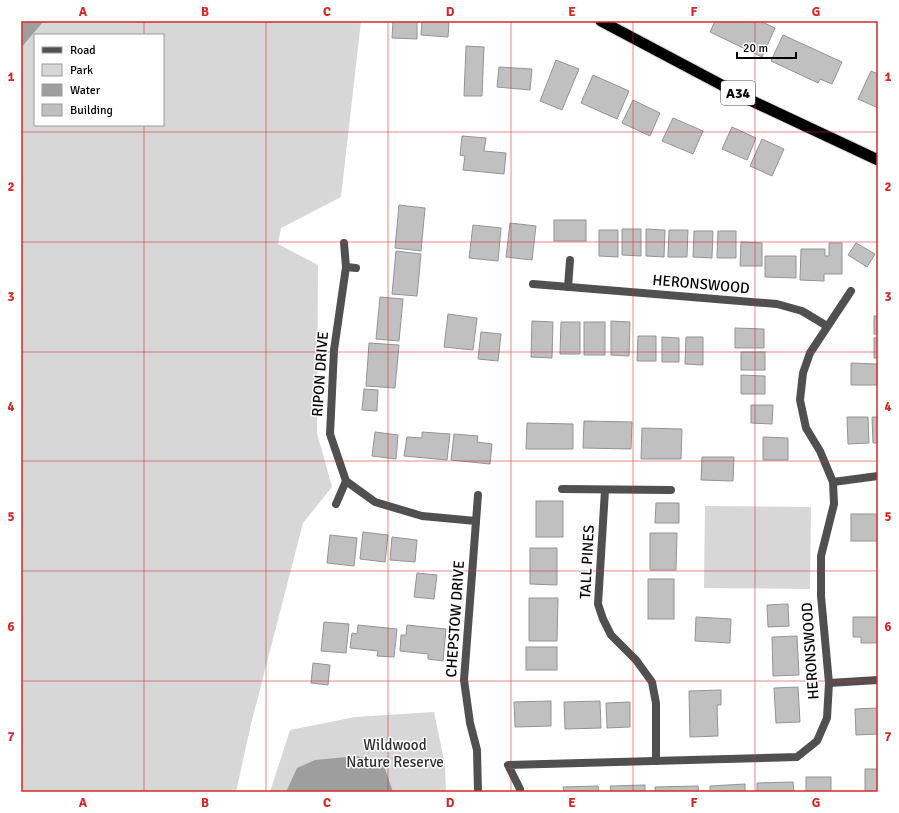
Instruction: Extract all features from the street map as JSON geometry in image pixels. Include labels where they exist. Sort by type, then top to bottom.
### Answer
[{"type":"highway","name":"A34","points":[[601,21],[750,100],[878,160]]},
{"type":"street","name":"RIPON DRIVE","points":[[344,243],[346,267],[334,350],[330,434],[346,481]]},
{"type":"street","points":[[568,287],[570,260]]},
{"type":"street","points":[[346,267],[356,268]]},
{"type":"street","name":"HERONSWOOD","points":[[533,284],[777,304],[802,311],[827,326]]},
{"type":"street","name":"HERONSWOOD","points":[[520,789],[508,765],[797,757],[817,741],[827,718],[829,683],[821,596],[821,556],[834,504],[833,482],[820,451],[806,428],[800,400],[803,373],[810,353],[850,291]]},
{"type":"street","points":[[833,482],[878,476]]},
{"type":"street","points":[[336,504],[346,481],[375,502],[422,516],[476,521]]},
{"type":"street","points":[[562,489],[671,490]]},
{"type":"street","name":"TALL PINES","points":[[605,490],[598,604],[611,635],[636,660],[652,682],[656,704],[656,761]]},
{"type":"street","name":"CHEPSTOW DRIVE","points":[[478,496],[464,680],[470,724],[477,750],[478,792]]},
{"type":"street","points":[[829,683],[878,680]]},
{"type":"green space","points":[[44,21],[361,21],[341,197],[281,228],[278,244],[318,265],[317,433],[332,487],[303,523],[251,724],[236,792],[21,792],[21,48]]},
{"type":"green space","points":[[705,506],[811,507],[810,589],[704,588]]},
{"type":"green space","name":"Wildwood Nature Reserve","points":[[434,712],[445,765],[446,792],[270,792],[290,730],[355,717]]},
{"type":"water","points":[[21,21],[44,21],[21,48]]},
{"type":"water","points":[[357,756],[383,763],[393,792],[286,792],[297,768],[315,760]]},
{"type":"building","points":[[393,21],[417,21],[417,39],[392,38]]},
{"type":"building","points":[[422,21],[449,21],[448,37],[421,35]]},
{"type":"building","points":[[715,21],[760,21],[775,28],[762,57],[710,32]]},
{"type":"building","points":[[783,35],[842,62],[832,84],[820,79],[818,83],[771,61]]},
{"type":"building","points":[[466,46],[484,47],[482,96],[464,96]]},
{"type":"building","points":[[556,60],[579,69],[562,110],[540,101]]},
{"type":"building","points":[[499,67],[532,69],[530,90],[497,87]]},
{"type":"building","points":[[871,71],[878,74],[878,108],[858,99]]},
{"type":"building","points":[[593,75],[629,91],[617,119],[581,103]]},
{"type":"building","points":[[633,100],[660,113],[650,136],[622,123]]},
{"type":"building","points":[[673,118],[703,131],[693,154],[662,141]]},
{"type":"building","points":[[732,127],[756,138],[747,160],[722,149]]},
{"type":"building","points":[[462,136],[486,138],[484,151],[506,153],[504,174],[463,170],[465,156],[460,155]]},
{"type":"building","points":[[762,139],[784,149],[772,176],[750,166]]},
{"type":"building","points":[[399,205],[425,208],[421,251],[395,248]]},
{"type":"building","points":[[554,220],[586,220],[586,241],[554,241]]},
{"type":"building","points":[[510,223],[536,226],[532,260],[506,257]]},
{"type":"building","points":[[473,225],[501,228],[498,261],[469,258]]},
{"type":"building","points":[[622,229],[641,229],[641,256],[622,255]]},
{"type":"building","points":[[646,229],[665,230],[664,257],[646,256]]},
{"type":"building","points":[[599,230],[618,230],[618,257],[599,256]]},
{"type":"building","points":[[669,230],[688,230],[687,257],[668,257]]},
{"type":"building","points":[[694,231],[713,231],[712,258],[693,257]]},
{"type":"building","points":[[718,231],[736,231],[736,258],[717,258]]},
{"type":"building","points":[[741,242],[762,243],[762,266],[740,266]]},
{"type":"building","points":[[829,243],[842,243],[842,274],[824,274],[824,281],[800,280],[801,249],[825,249],[825,256],[829,256]]},
{"type":"building","points":[[856,243],[875,254],[867,267],[848,255]]},
{"type":"building","points":[[396,251],[421,254],[417,296],[392,294]]},
{"type":"building","points":[[765,256],[796,256],[796,278],[765,277]]},
{"type":"building","points":[[380,297],[403,299],[399,341],[376,339]]},
{"type":"building","points":[[448,314],[477,318],[473,350],[444,347]]},
{"type":"building","points":[[874,316],[878,316],[878,334],[874,334]]},
{"type":"building","points":[[532,321],[553,322],[552,358],[531,357]]},
{"type":"building","points":[[611,321],[630,322],[629,356],[611,355]]},
{"type":"building","points":[[561,322],[580,322],[580,354],[560,354]]},
{"type":"building","points":[[584,322],[605,322],[605,355],[584,355]]},
{"type":"building","points":[[735,328],[764,329],[764,348],[735,348]]},
{"type":"building","points":[[481,332],[501,334],[498,361],[478,359]]},
{"type":"building","points":[[638,336],[656,336],[656,361],[637,361]]},
{"type":"building","points":[[662,337],[679,338],[679,362],[662,362]]},
{"type":"building","points":[[686,337],[703,337],[703,365],[685,364]]},
{"type":"building","points":[[874,338],[878,338],[878,358],[874,358]]},
{"type":"building","points":[[369,343],[399,345],[395,388],[366,386]]},
{"type":"building","points":[[741,352],[765,352],[765,370],[741,370]]},
{"type":"building","points":[[851,363],[877,364],[877,385],[851,385]]},
{"type":"building","points":[[741,375],[765,376],[765,394],[741,394]]},
{"type":"building","points":[[364,389],[378,390],[377,411],[362,410]]},
{"type":"building","points":[[751,405],[773,405],[772,424],[751,423]]},
{"type":"building","points":[[847,417],[868,417],[869,443],[848,444]]},
{"type":"building","points":[[872,417],[878,417],[878,443],[873,443]]},
{"type":"building","points":[[584,421],[632,422],[631,449],[583,448]]},
{"type":"building","points":[[527,423],[573,424],[573,449],[526,449]]},
{"type":"building","points":[[642,428],[682,429],[681,459],[641,459]]},
{"type":"building","points":[[375,432],[398,435],[396,459],[372,456]]},
{"type":"building","points":[[422,432],[450,434],[447,460],[404,456],[407,437],[422,438]]},
{"type":"building","points":[[454,434],[478,436],[477,442],[492,444],[490,464],[451,460]]},
{"type":"building","points":[[763,437],[788,438],[788,460],[763,460]]},
{"type":"building","points":[[702,457],[734,457],[733,481],[701,480]]},
{"type":"building","points":[[536,501],[563,501],[563,537],[536,537]]},
{"type":"building","points":[[656,503],[679,503],[679,523],[655,523]]},
{"type":"building","points":[[851,514],[878,514],[878,541],[851,541]]},
{"type":"building","points":[[363,532],[388,535],[385,562],[360,559]]},
{"type":"building","points":[[650,533],[677,533],[676,570],[650,570]]},
{"type":"building","points":[[330,535],[357,538],[354,566],[327,563]]},
{"type":"building","points":[[392,537],[417,540],[415,562],[390,560]]},
{"type":"building","points":[[530,548],[557,548],[557,585],[530,584]]},
{"type":"building","points":[[417,573],[437,575],[434,599],[414,597]]},
{"type":"building","points":[[648,579],[674,579],[674,619],[648,619]]},
{"type":"building","points":[[529,598],[558,598],[557,641],[529,641]]},
{"type":"building","points":[[788,604],[789,626],[768,627],[767,605]]},
{"type":"building","points":[[696,617],[731,619],[730,643],[695,641]]},
{"type":"building","points":[[853,617],[878,617],[878,643],[861,643],[861,637],[853,637]]},
{"type":"building","points":[[324,622],[349,624],[346,653],[321,651]]},
{"type":"building","points":[[358,625],[397,629],[394,657],[377,656],[378,651],[350,648],[352,633],[357,634]]},
{"type":"building","points":[[407,625],[446,629],[443,661],[428,659],[428,654],[400,651],[401,635],[406,635]]},
{"type":"building","points":[[797,636],[799,675],[773,676],[772,637]]},
{"type":"building","points":[[526,647],[557,647],[557,670],[526,670]]},
{"type":"building","points":[[313,663],[330,665],[328,685],[311,683]]},
{"type":"building","points":[[798,687],[800,722],[776,723],[774,688]]},
{"type":"building","points":[[721,690],[721,705],[717,705],[718,736],[690,737],[689,691]]},
{"type":"building","points":[[551,701],[551,726],[515,727],[514,702]]},
{"type":"building","points":[[600,701],[601,728],[565,729],[564,702]]},
{"type":"building","points":[[630,702],[630,727],[607,728],[606,703]]},
{"type":"building","points":[[878,708],[878,734],[856,735],[855,709]]},
{"type":"building","points":[[865,769],[878,769],[878,792],[865,792]]},
{"type":"building","points":[[806,777],[831,777],[831,792],[806,792]]},
{"type":"building","points":[[793,782],[794,792],[757,792],[757,783]]},
{"type":"building","points":[[745,784],[745,792],[710,792],[710,786]]},
{"type":"building","points":[[645,785],[645,792],[611,792],[610,786]]},
{"type":"building","points":[[598,786],[599,792],[564,792],[563,787]]},
{"type":"building","points":[[698,786],[699,792],[655,792],[655,787]]}]
